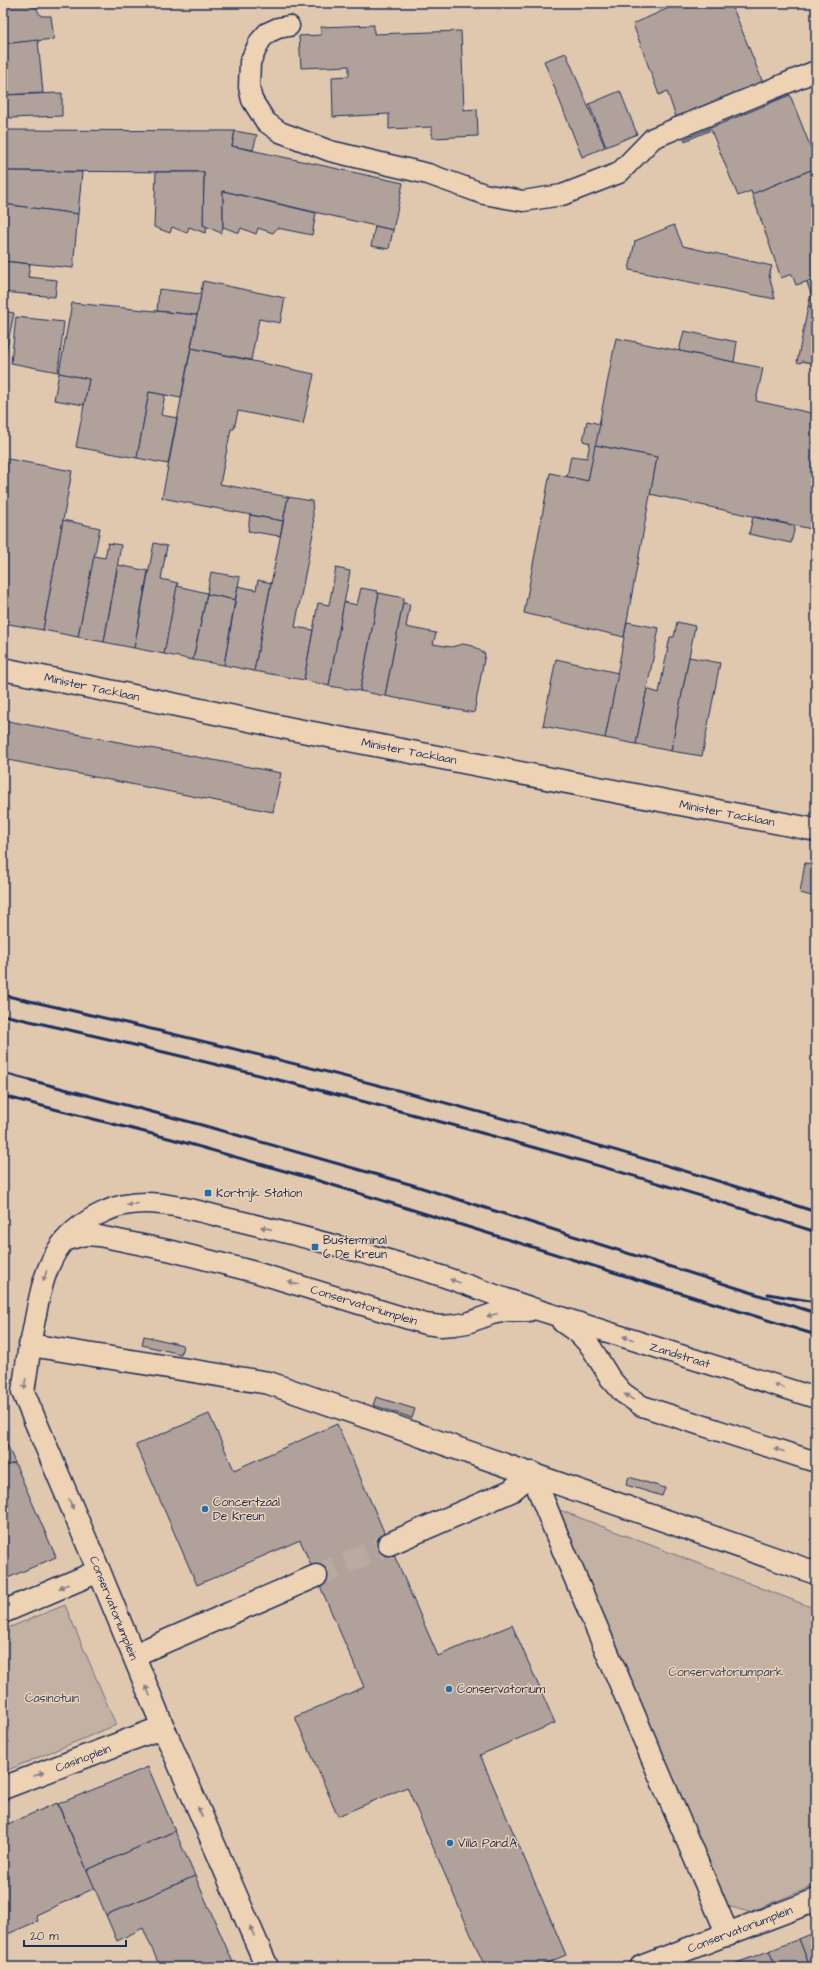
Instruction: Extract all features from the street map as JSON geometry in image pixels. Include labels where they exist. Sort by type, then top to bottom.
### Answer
[{"type":"street","name":"Minister Tacklaan","points":[[3,669],[292,729],[816,830]]},
{"type":"street","points":[[30,1345],[269,1383],[532,1473],[816,1573]]},
{"type":"street","name":"Conservatoriumplein","points":[[30,1345],[23,1392],[163,1727],[268,1967]]},
{"type":"street","points":[[389,1544],[511,1491],[532,1473]]},
{"type":"street","points":[[532,1473],[728,1935]]},
{"type":"street","points":[[3,1612],[99,1571]]},
{"type":"street","points":[[134,1655],[316,1576]]},
{"type":"street","name":"Casinoplein","points":[[3,1788],[163,1727]]},
{"type":"street","name":"Conservatoriumplein","points":[[641,1967],[728,1935],[816,1900]]},
{"type":"lane","points":[[289,26],[278,28],[267,33],[260,41],[250,62],[249,87],[252,100],[266,122],[280,132],[330,151],[428,174],[484,194],[524,201],[562,195],[619,173],[653,138],[816,71]]},
{"type":"lane","name":"Conservatoriumplein","points":[[30,1345],[44,1277],[52,1257],[62,1241],[89,1219],[107,1210],[127,1204],[148,1203],[171,1206],[304,1236],[425,1271],[545,1312]]},
{"type":"lane","name":"Conservatoriumplein","points":[[62,1241],[74,1237],[99,1236],[165,1249],[255,1272],[425,1324],[441,1326],[467,1323],[492,1314],[507,1311],[545,1312]]},
{"type":"lane","points":[[545,1312],[579,1334],[591,1347],[610,1378],[623,1393],[642,1406],[816,1462]]},
{"type":"lane","name":"Zandstraat","points":[[545,1312],[816,1398]]},
{"type":"green space","name":"Conservatoriumpark","points":[[557,1509],[816,1609],[816,1885],[749,1912],[727,1906]]},
{"type":"green space","name":"Casinotuin","points":[[65,1605],[116,1725],[3,1772],[3,1630]]},
{"type":"building","points":[[3,3],[35,3],[41,16],[51,16],[54,39],[3,44]]},
{"type":"building","points":[[680,3],[710,3],[711,5],[716,3],[731,3],[763,83],[676,117],[667,91],[659,95],[633,24]]},
{"type":"building","points":[[374,25],[374,34],[461,31],[464,110],[477,109],[478,136],[432,138],[432,127],[389,129],[389,114],[333,117],[332,77],[349,76],[349,66],[301,68],[299,36],[321,35],[321,27]]},
{"type":"building","points":[[38,40],[43,93],[3,95],[3,44]]},
{"type":"building","points":[[566,53],[605,147],[582,157],[544,61]]},
{"type":"building","points":[[620,91],[637,134],[606,147],[589,104]]},
{"type":"building","points":[[62,93],[62,116],[10,118],[3,112],[3,95]]},
{"type":"building","points":[[790,95],[816,161],[816,168],[752,194],[751,191],[738,196],[711,130],[685,141],[684,139]]},
{"type":"building","points":[[3,130],[235,131],[232,146],[403,183],[393,230],[223,191],[223,227],[221,233],[203,225],[204,172],[3,171]]},
{"type":"building","points":[[235,131],[257,135],[253,150],[232,146]]},
{"type":"building","points":[[816,168],[816,279],[796,285],[792,274],[781,278],[752,194]]},
{"type":"building","points":[[3,171],[82,172],[78,214],[3,204]]},
{"type":"building","points":[[156,172],[204,172],[203,225],[207,227],[205,233],[189,227],[187,233],[172,227],[170,233],[154,227]]},
{"type":"building","points":[[223,191],[316,213],[312,235],[277,228],[273,233],[258,228],[256,234],[241,228],[239,233],[223,227]]},
{"type":"building","points":[[3,204],[78,214],[73,268],[3,261]]},
{"type":"building","points":[[674,225],[683,246],[772,266],[769,275],[775,299],[629,270],[635,241]]},
{"type":"building","points":[[375,226],[393,230],[389,249],[371,246]]},
{"type":"building","points":[[3,261],[30,264],[28,277],[57,280],[55,297],[3,292]]},
{"type":"building","points":[[816,279],[816,308],[808,307],[811,294],[807,282]]},
{"type":"building","points":[[203,281],[285,298],[280,323],[259,319],[251,360],[191,348]]},
{"type":"building","points":[[159,289],[201,294],[197,315],[157,311]]},
{"type":"building","points":[[72,303],[197,315],[181,398],[149,392],[137,458],[76,447],[89,379],[59,373]]},
{"type":"building","points":[[808,307],[816,308],[816,364],[802,361],[801,363],[797,362]]},
{"type":"building","points":[[3,311],[14,313],[3,366]]},
{"type":"building","points":[[16,317],[64,322],[58,372],[11,363]]},
{"type":"building","points":[[684,331],[737,342],[734,362],[679,351]]},
{"type":"building","points":[[616,338],[763,368],[756,401],[816,414],[816,530],[650,494],[657,457],[595,445]]},
{"type":"building","points":[[191,348],[314,374],[303,424],[238,411],[234,429],[231,429],[220,484],[288,497],[283,521],[162,498]]},
{"type":"building","points":[[59,373],[89,379],[84,405],[54,400]]},
{"type":"building","points":[[149,392],[165,395],[161,415],[177,418],[168,464],[137,458]]},
{"type":"building","points":[[587,421],[600,424],[588,481],[567,477],[571,456],[587,458],[590,443],[583,441]]},
{"type":"building","points":[[595,445],[657,457],[624,637],[524,613],[550,473],[588,481]]},
{"type":"building","points":[[3,458],[72,471],[43,630],[3,623]]},
{"type":"building","points":[[288,497],[312,501],[314,528],[295,627],[313,630],[304,680],[254,671]]},
{"type":"building","points":[[250,515],[283,521],[280,536],[248,531]]},
{"type":"building","points":[[753,517],[795,526],[791,543],[749,534]]},
{"type":"building","points":[[63,520],[100,528],[78,637],[43,630]]},
{"type":"building","points":[[108,543],[121,545],[104,642],[78,637],[94,556],[105,558]]},
{"type":"building","points":[[154,543],[167,546],[161,579],[178,583],[164,654],[134,648]]},
{"type":"building","points":[[118,565],[148,571],[134,648],[104,642]]},
{"type":"building","points":[[336,568],[350,571],[329,686],[304,680],[318,603],[329,605]]},
{"type":"building","points":[[211,572],[240,577],[235,600],[207,594]]},
{"type":"building","points":[[258,580],[271,583],[254,671],[224,665],[238,586],[256,590]]},
{"type":"building","points":[[177,586],[207,593],[193,660],[164,654]]},
{"type":"building","points":[[361,588],[377,591],[377,593],[379,593],[360,691],[329,686],[344,602],[357,605]]},
{"type":"building","points":[[379,593],[404,598],[385,696],[360,691]]},
{"type":"building","points":[[207,594],[235,600],[224,665],[193,660]]},
{"type":"building","points":[[403,603],[410,604],[406,627],[436,633],[433,644],[451,647],[463,644],[473,646],[485,654],[474,713],[385,696]]},
{"type":"building","points":[[627,622],[659,628],[636,744],[605,738]]},
{"type":"building","points":[[677,622],[695,626],[671,751],[636,744],[647,689],[659,693],[670,637],[674,637]]},
{"type":"building","points":[[689,657],[720,663],[702,756],[671,751]]},
{"type":"building","points":[[556,659],[618,673],[605,738],[543,726]]},
{"type":"building","points":[[3,720],[281,773],[273,812],[3,759]]},
{"type":"building","points":[[805,863],[816,865],[816,897],[800,893]]},
{"type":"building","points":[[144,1336],[183,1345],[181,1354],[142,1345]]},
{"type":"building","points":[[376,1397],[415,1409],[412,1418],[373,1405]]},
{"type":"building","name":"Conservatorium","points":[[209,1414],[234,1470],[337,1424],[438,1656],[512,1625],[555,1723],[480,1755],[566,1955],[537,1967],[485,1967],[407,1787],[338,1816],[295,1717],[364,1687],[300,1540],[197,1585],[136,1445]]},
{"type":"building","points":[[3,1435],[15,1463],[3,1467]]},
{"type":"building","points":[[15,1463],[56,1557],[3,1580],[3,1467]]},
{"type":"building","points":[[629,1477],[665,1488],[662,1496],[626,1485]]},
{"type":"building","points":[[148,1767],[175,1831],[87,1870],[58,1804]]},
{"type":"building","points":[[57,1803],[95,1888],[36,1915],[38,1921],[3,1936],[3,1826]]},
{"type":"building","points":[[175,1831],[195,1876],[106,1915],[87,1870]]},
{"type":"building","points":[[195,1876],[235,1967],[160,1967],[143,1928],[117,1941],[106,1915]]},
{"type":"building","points":[[816,1932],[816,1967],[810,1967],[799,1939]]},
{"type":"building","points":[[799,1939],[810,1967],[776,1967],[769,1951]]},
{"type":"building","points":[[769,1951],[776,1967],[728,1967],[728,1966]]},
{"type":"tunnel","points":[[316,1576],[389,1544]]},
{"type":"railway","points":[[3,995],[208,1042],[514,1121],[716,1180],[816,1212]]},
{"type":"railway","points":[[3,1015],[106,1038],[412,1114],[615,1170],[816,1232]]},
{"type":"railway","points":[[3,1073],[198,1124],[413,1185],[816,1313]]},
{"type":"railway","points":[[3,1096],[172,1139],[313,1179],[816,1335]]},
{"type":"railway","points":[[768,1294],[816,1302]]},
{"type":"place","name":"Kortrijk Station","points":[[208,1193]]},
{"type":"place","name":"Busterminal 6 De Kreun","points":[[315,1247]]},
{"type":"place","name":"Concertzaal De Kreun","points":[[205,1509]]},
{"type":"place","name":"Conservatorium","points":[[449,1689]]},
{"type":"place","name":"Villa Pand.A","points":[[450,1843]]}]
